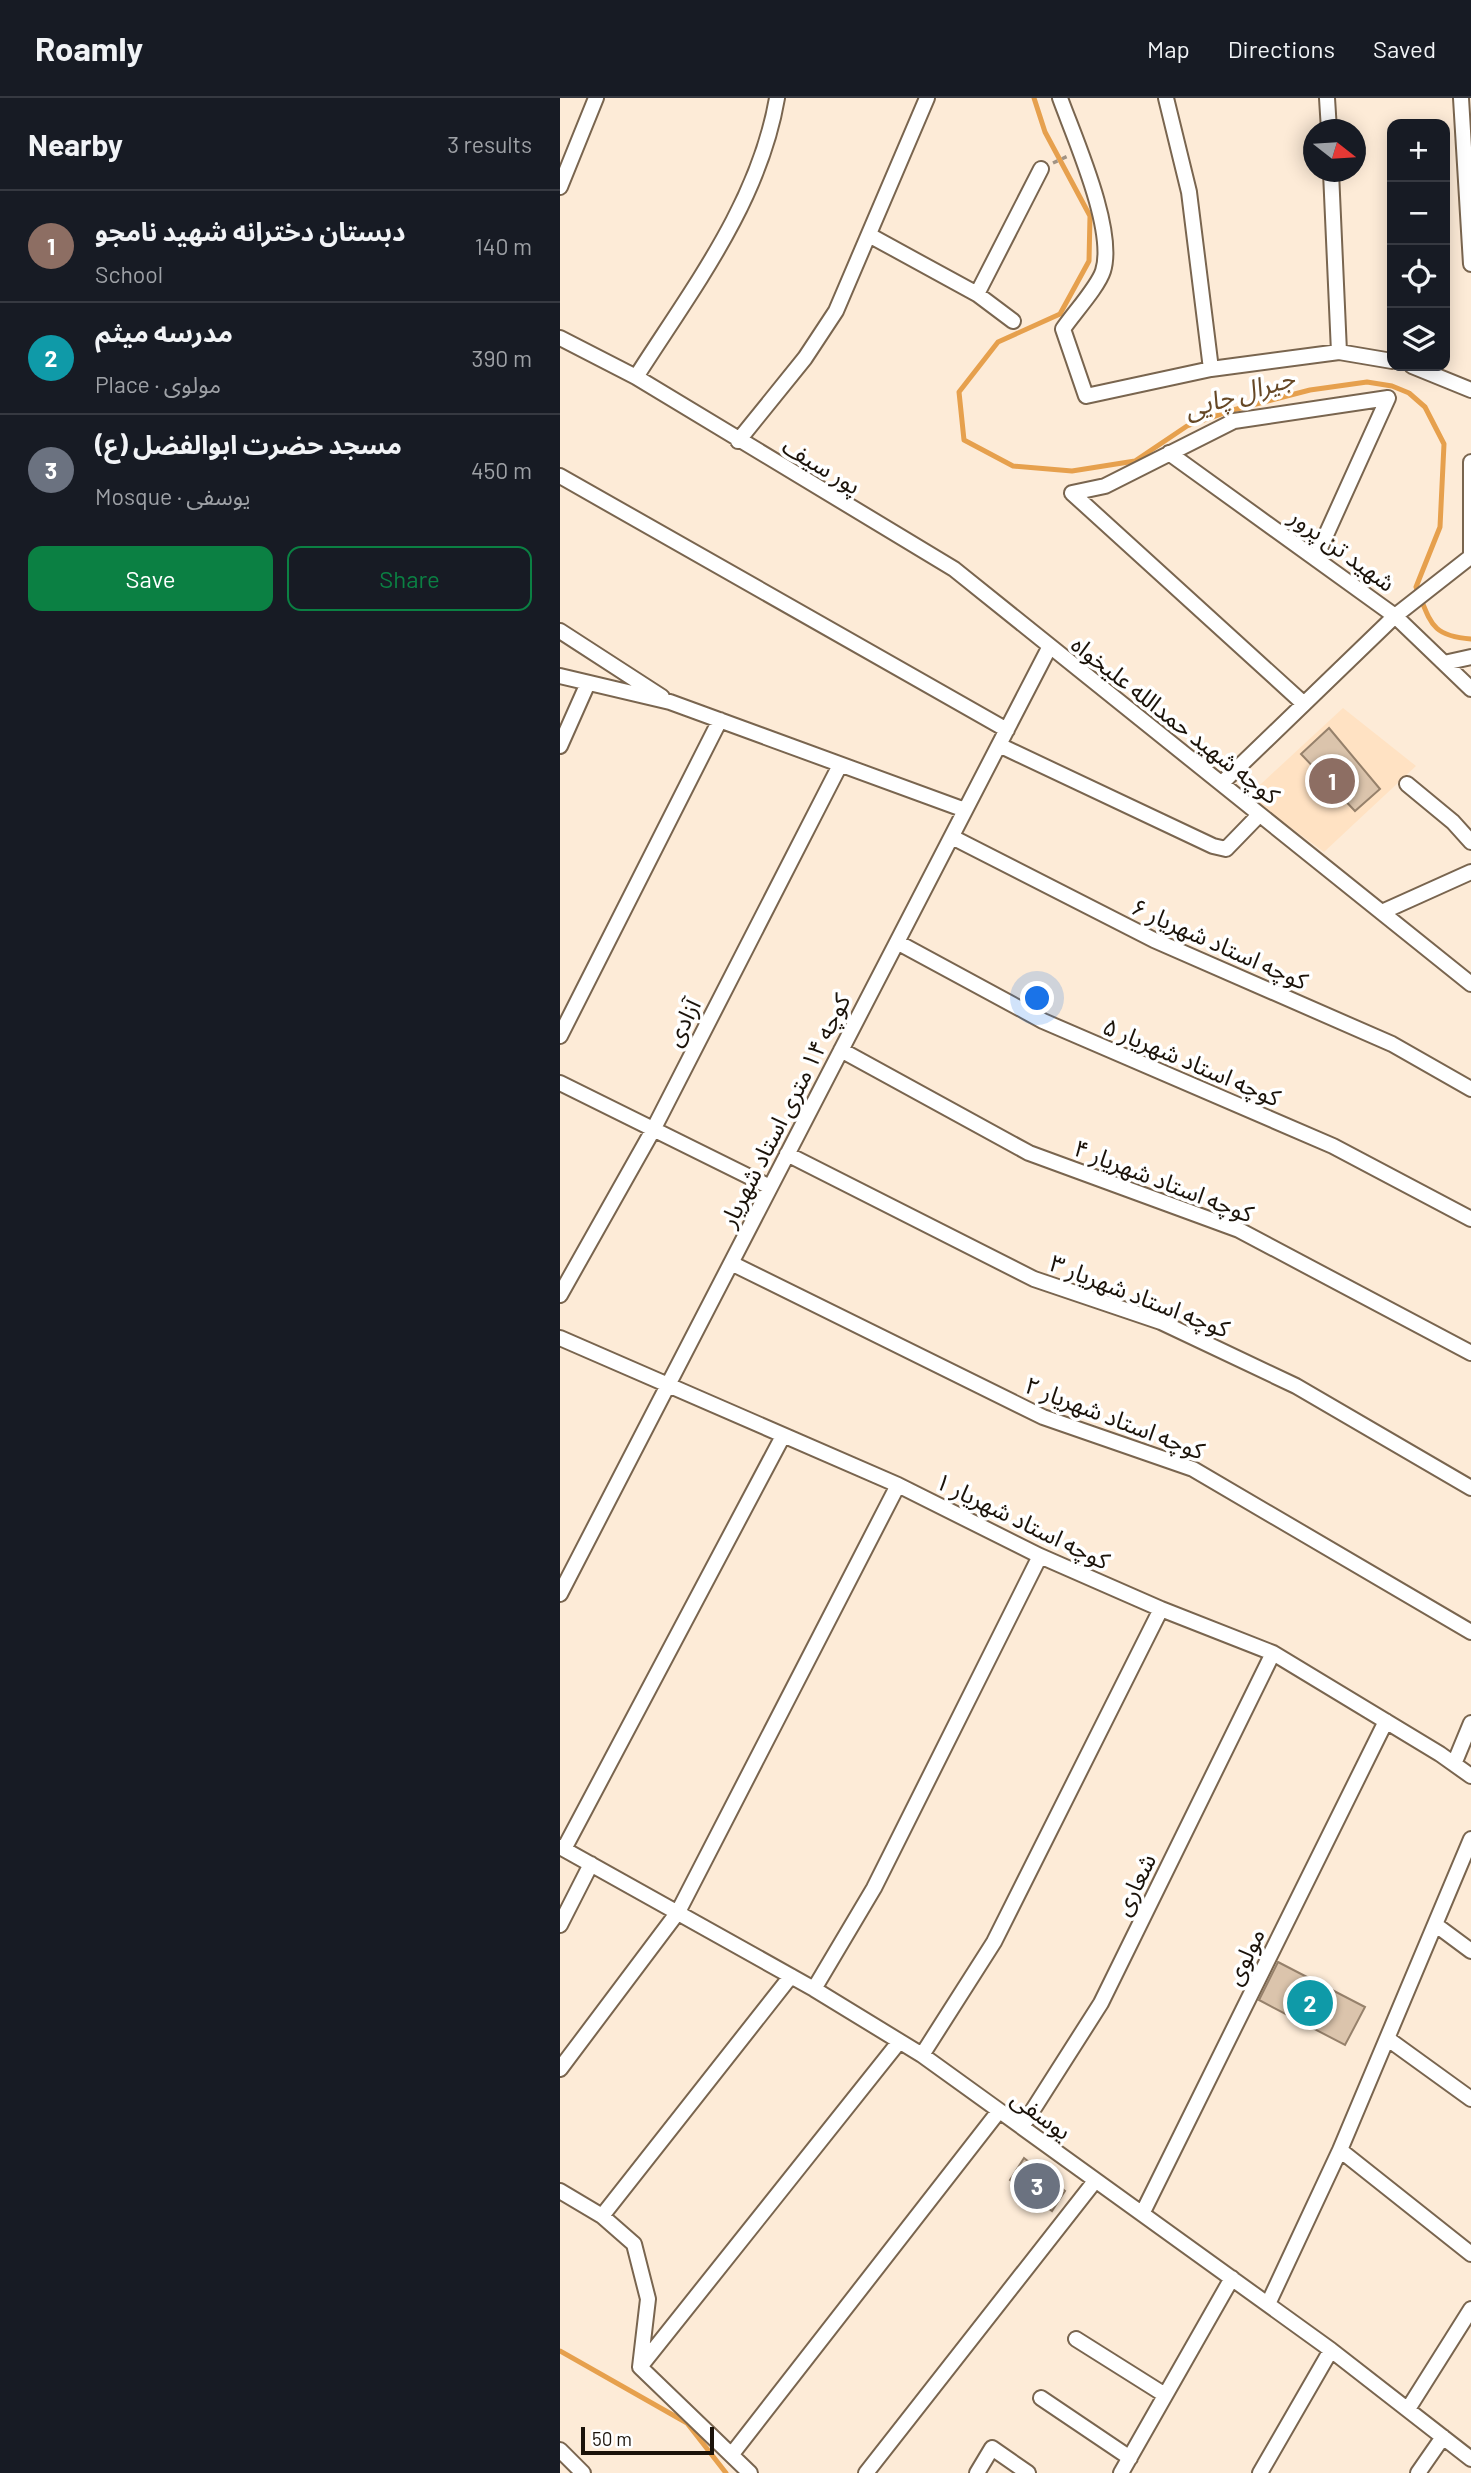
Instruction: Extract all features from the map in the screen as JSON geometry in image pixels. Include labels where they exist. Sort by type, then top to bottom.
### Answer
[{"type":"street","points":[[560,187],[597,98]]},
{"type":"street","points":[[636,377],[729,230],[760,164],[777,98]]},
{"type":"street","points":[[738,441],[805,358],[836,311],[927,98]]},
{"type":"street","points":[[1059,98],[1095,192],[1104,235],[1103,271],[1063,329],[1086,396],[1211,369],[1339,352],[1387,360]]},
{"type":"street","points":[[1166,98],[1189,192],[1211,369]]},
{"type":"street","points":[[1327,98],[1328,119]]},
{"type":"street","points":[[1461,98],[1471,264]]},
{"type":"street","points":[[977,294],[1041,169]]},
{"type":"street","points":[[1331,182],[1339,352]]},
{"type":"street","points":[[869,235],[977,294],[1013,321]]},
{"type":"street","name":"پور سیف","points":[[560,338],[636,377],[954,569],[1049,648]]},
{"type":"street","points":[[1424,371],[1471,390]]},
{"type":"street","points":[[1304,704],[1072,493],[1105,486],[1234,421],[1388,398],[1316,557]]},
{"type":"street","name":"شهید تن پرور","points":[[1169,453],[1395,615],[1222,783]]},
{"type":"street","points":[[1471,461],[1470,558],[1395,615],[1471,689]]},
{"type":"street","points":[[560,476],[1007,730]]},
{"type":"street","points":[[560,631],[670,702]]},
{"type":"street","name":"کوچه ۱۴ متری استاد شهریار","points":[[560,1594],[1049,648]]},
{"type":"street","name":"کوچه شهید حمدالله علیخواه","points":[[1049,648],[1222,783],[1471,984]]},
{"type":"street","points":[[1444,663],[1471,657]]},
{"type":"street","points":[[560,676],[670,702],[965,810]]},
{"type":"street","points":[[560,746],[588,683]]},
{"type":"street","points":[[560,1036],[720,720]]},
{"type":"street","points":[[999,744],[1213,846],[1226,849],[1259,815]]},
{"type":"street","name":"آزادی","points":[[560,1295],[653,1130],[839,766]]},
{"type":"street","points":[[1407,784],[1471,842]]},
{"type":"street","name":"کوچه استاد شهریار ۶","points":[[952,837],[1154,940],[1392,1044],[1471,1088]]},
{"type":"street","points":[[1382,912],[1471,872]]},
{"type":"street","name":"کوچه استاد شهریار ۵","points":[[897,942],[1043,1021],[1333,1146],[1471,1219]]},
{"type":"street","name":"کوچه استاد شهریار ۴","points":[[841,1050],[1029,1153],[1239,1230],[1471,1353]]},
{"type":"street","points":[[560,1083],[769,1187]]},
{"type":"street","name":"کوچه استاد شهریار ۳","points":[[787,1154],[1034,1279],[1161,1322],[1296,1386],[1471,1488]]},
{"type":"street","name":"کوچه استاد شهریار ۲","points":[[731,1262],[1044,1417],[1193,1469],[1471,1632]]},
{"type":"street","name":"کوچه استاد شهریار ۱","points":[[560,1338],[898,1485],[1040,1556],[1161,1609],[1273,1653],[1471,1776]]},
{"type":"street","points":[[562,1848],[783,1436]]},
{"type":"street","points":[[560,2069],[678,1912],[898,1485]]},
{"type":"street","points":[[814,1989],[874,1888],[1040,1556]]},
{"type":"street","points":[[922,2055],[994,1942],[1161,1609]]},
{"type":"street","name":"شعاری","points":[[1022,2127],[1101,2003],[1273,1653]]},
{"type":"street","name":"مولوی","points":[[1143,2213],[1386,1721]]},
{"type":"street","points":[[1454,1764],[1471,1723]]},
{"type":"street","points":[[1268,2304],[1340,2150],[1471,1839]]},
{"type":"street","name":"یوسفی","points":[[562,1848],[814,1989],[922,2055],[1331,2350],[1471,2459]]},
{"type":"street","points":[[560,1926],[591,1864]]},
{"type":"street","points":[[1436,1925],[1471,1951]]},
{"type":"street","points":[[602,2216],[791,1976]]},
{"type":"street","points":[[1388,2039],[1471,2099]]},
{"type":"street","points":[[640,2367],[900,2042]]},
{"type":"street","points":[[732,2454],[999,2111]]},
{"type":"street","points":[[1340,2150],[1471,2254]]},
{"type":"street","points":[[866,2473],[1095,2181]]},
{"type":"street","points":[[560,2191],[602,2216],[634,2244],[648,2299],[640,2367]]},
{"type":"street","points":[[1121,2473],[1232,2278]]},
{"type":"street","points":[[1408,2409],[1471,2309]]},
{"type":"street","points":[[1076,2339],[1166,2395]]},
{"type":"street","points":[[1259,2473],[1331,2350]]},
{"type":"street","points":[[640,2367],[750,2473]]},
{"type":"street","points":[[1041,2398],[1130,2458]]},
{"type":"street","points":[[1419,2473],[1443,2437]]},
{"type":"street","points":[[977,2473],[992,2448],[1028,2473]]},
{"type":"street","points":[[560,2450],[583,2473]]},
{"type":"path","points":[[1041,169],[1080,151]]},
{"type":"shaded area","points":[[1343,708],[1416,766],[1324,852],[1248,796]]},
{"type":"building","points":[[1329,728],[1380,789],[1355,811],[1301,754]]},
{"type":"building","points":[[1278,1962],[1365,2007],[1345,2045],[1259,2000]]},
{"type":"building","points":[[1024,2158],[1065,2191],[1052,2211],[1010,2180]]},
{"type":"waterway","name":"جیرال چایی","points":[[1034,98],[1045,132],[1090,216],[1089,261],[1060,314],[998,342],[959,392],[964,440],[1013,466],[1072,471],[1135,461],[1187,426],[1233,410],[1310,390],[1367,382],[1392,386],[1409,393],[1425,407],[1444,444],[1440,527],[1416,587],[1434,625],[1447,635],[1471,639]]},
{"type":"waterway","name":"جیرال چایی","points":[[560,2351],[687,2423],[726,2473]]},
{"type":"place","name":"دبستان دخترانه شهید نامجو","points":[[1332,781]]},
{"type":"place","name":"مدرسه میثم","points":[[1310,2003]]},
{"type":"place","name":"مسجد حضرت ابوالفضل (ع)","points":[[1037,2186]]}]
